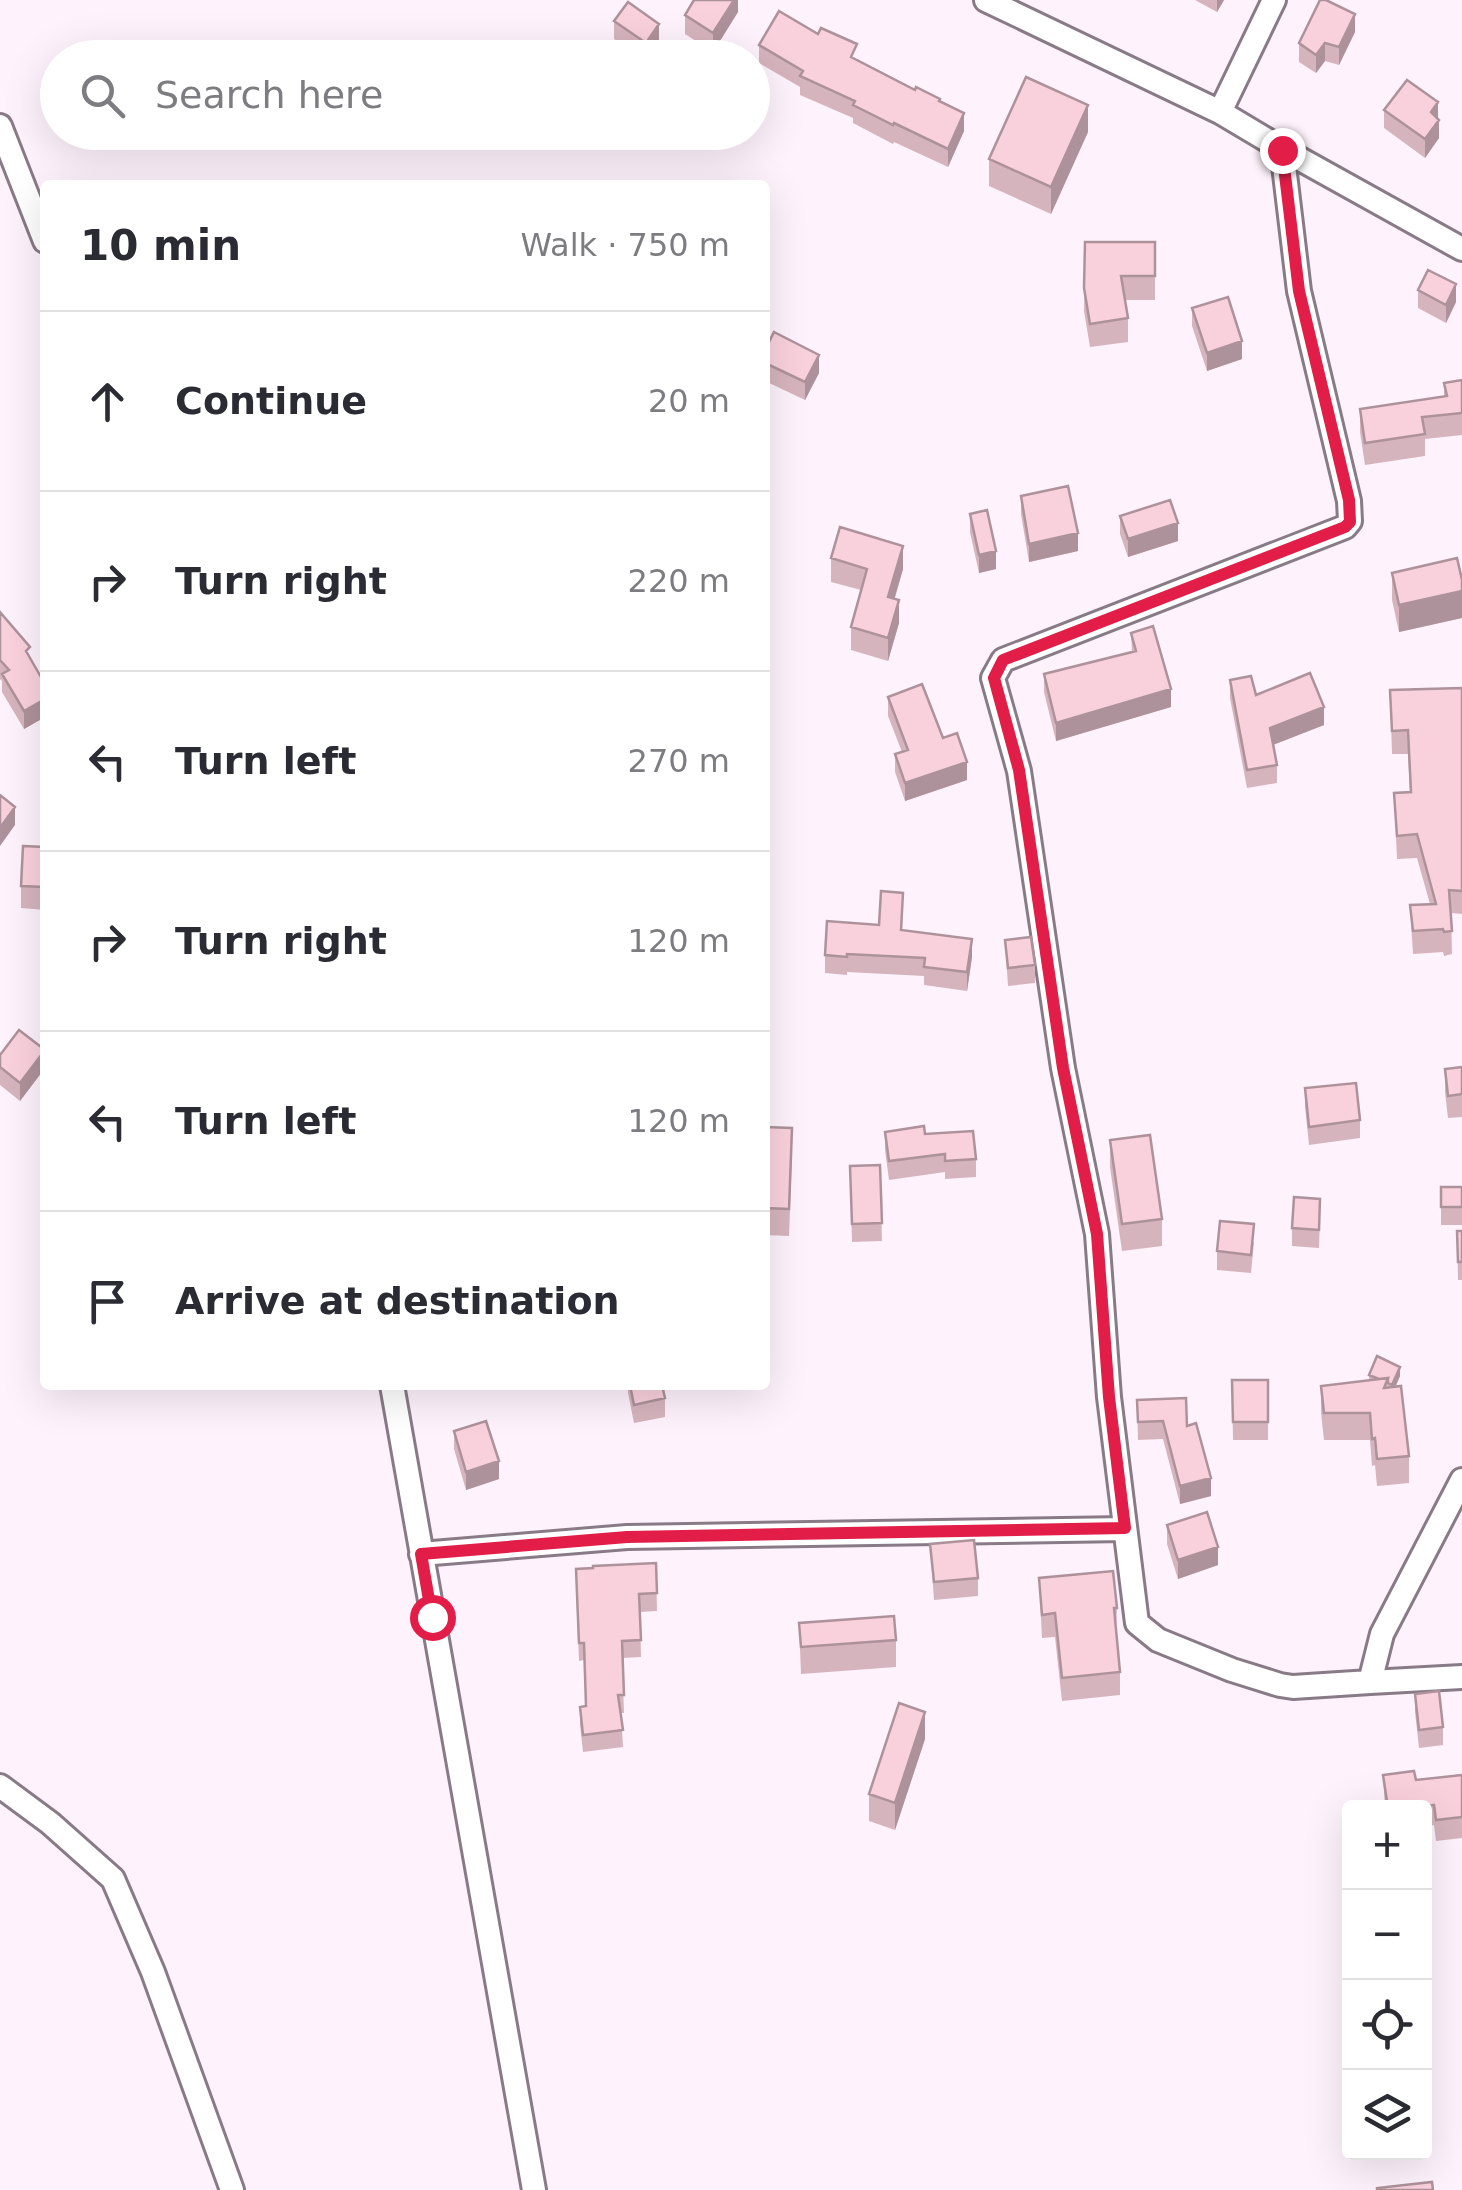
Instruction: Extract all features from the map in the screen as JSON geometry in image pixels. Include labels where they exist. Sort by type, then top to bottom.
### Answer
[{"type":"street","points":[[986,0],[1220,112],[1462,249]]},
{"type":"street","points":[[1220,112],[1274,0]]},
{"type":"street","points":[[0,126],[40,228]]},
{"type":"street","points":[[1282,150],[1299,291],[1349,500],[1350,522],[1003,660],[994,678],[1019,770],[1063,1068],[1097,1234],[1109,1397],[1137,1623],[1158,1640],[1280,1685],[1462,1677]]},
{"type":"street","points":[[393,1390],[534,2190]]},
{"type":"street","points":[[1370,1682],[1382,1634],[1462,1480]]},
{"type":"street","points":[[421,1554],[627,1537],[1125,1528]]},
{"type":"street","points":[[0,1786],[113,1878],[153,1972],[232,2190]]},
{"type":"building","points":[[694,0],[734,0],[713,33],[685,15]]},
{"type":"building","points":[[1320,0],[1355,14],[1339,47],[1325,43],[1316,55],[1299,43]]},
{"type":"building","points":[[628,2],[659,24],[648,40],[642,40],[614,21]]},
{"type":"building","points":[[779,11],[818,34],[821,28],[857,44],[851,57],[964,113],[948,149],[800,76],[803,71],[770,52],[770,40],[762,40]]},
{"type":"building","points":[[1026,77],[1088,105],[1051,187],[989,159]]},
{"type":"building","points":[[1407,80],[1438,102],[1431,112],[1439,120],[1425,139],[1384,110]]},
{"type":"building","points":[[1085,242],[1155,242],[1155,276],[1121,276],[1128,318],[1090,324],[1084,288]]},
{"type":"building","points":[[1428,270],[1456,284],[1446,305],[1418,290]]},
{"type":"building","points":[[1228,297],[1242,341],[1207,353],[1192,308]]},
{"type":"building","points":[[774,332],[819,355],[805,382],[770,365],[770,340]]},
{"type":"building","points":[[1462,380],[1462,413],[1422,417],[1425,434],[1365,443],[1360,409],[1447,396],[1444,383]]},
{"type":"building","points":[[1068,486],[1078,533],[1029,544],[1021,496]]},
{"type":"building","points":[[1170,500],[1178,523],[1128,539],[1120,516]]},
{"type":"building","points":[[987,510],[996,551],[979,555],[970,514]]},
{"type":"building","points":[[840,527],[903,546],[888,597],[899,600],[888,638],[851,627],[867,569],[831,558]]},
{"type":"building","points":[[1457,558],[1462,591],[1399,605],[1392,573]]},
{"type":"building","points":[[0,612],[30,647],[26,651],[40,675],[40,702],[24,711],[2,674],[9,670],[0,660]]},
{"type":"building","points":[[1153,626],[1171,689],[1056,723],[1044,674],[1136,651],[1131,633]]},
{"type":"building","points":[[1310,673],[1324,707],[1270,728],[1277,765],[1247,770],[1230,680],[1251,676],[1256,695]]},
{"type":"building","points":[[922,684],[943,738],[957,733],[967,762],[905,783],[895,754],[908,750],[888,697]]},
{"type":"building","points":[[1462,688],[1462,891],[1449,890],[1452,931],[1413,931],[1410,905],[1436,904],[1417,834],[1397,836],[1394,793],[1411,792],[1408,730],[1392,731],[1390,690]]},
{"type":"building","points":[[0,795],[15,807],[0,828]]},
{"type":"building","points":[[23,846],[40,847],[40,887],[21,886]]},
{"type":"building","points":[[881,891],[903,893],[901,930],[972,939],[967,972],[924,967],[925,958],[825,955],[827,921],[879,925]]},
{"type":"building","points":[[1031,937],[1035,965],[1008,968],[1005,940]]},
{"type":"building","points":[[19,1030],[40,1046],[40,1057],[20,1083],[0,1067],[0,1055]]},
{"type":"building","points":[[1462,1067],[1462,1094],[1448,1096],[1445,1069]]},
{"type":"building","points":[[1356,1083],[1360,1120],[1309,1127],[1305,1088]]},
{"type":"building","points":[[924,1126],[925,1134],[973,1131],[976,1159],[945,1161],[945,1154],[889,1161],[885,1132]]},
{"type":"building","points":[[770,1127],[792,1128],[789,1209],[770,1208]]},
{"type":"building","points":[[1150,1135],[1162,1219],[1122,1224],[1110,1140]]},
{"type":"building","points":[[880,1165],[882,1223],[852,1224],[850,1166]]},
{"type":"building","points":[[1441,1187],[1462,1187],[1462,1207],[1441,1207]]},
{"type":"building","points":[[1294,1197],[1320,1199],[1319,1230],[1292,1228]]},
{"type":"building","points":[[1220,1221],[1254,1224],[1251,1255],[1217,1251]]},
{"type":"building","points":[[1457,1231],[1462,1231],[1462,1262],[1458,1262]]},
{"type":"building","points":[[1377,1356],[1400,1367],[1392,1385],[1388,1378],[1369,1375]]},
{"type":"building","points":[[1388,1378],[1384,1388],[1401,1386],[1409,1456],[1377,1459],[1370,1413],[1324,1413],[1321,1386]]},
{"type":"building","points":[[1232,1380],[1268,1380],[1268,1422],[1233,1422]]},
{"type":"building","points":[[631,1390],[663,1390],[665,1398],[634,1405]]},
{"type":"building","points":[[1186,1398],[1187,1426],[1196,1423],[1211,1478],[1180,1486],[1163,1421],[1138,1422],[1137,1400]]},
{"type":"building","points":[[486,1421],[499,1461],[466,1472],[454,1431]]},
{"type":"building","points":[[1207,1512],[1218,1547],[1178,1560],[1167,1525]]},
{"type":"building","points":[[974,1540],[978,1578],[934,1582],[930,1544]]},
{"type":"building","points":[[656,1563],[657,1593],[639,1594],[641,1640],[622,1641],[624,1695],[618,1695],[623,1730],[583,1735],[580,1707],[586,1706],[584,1643],[579,1643],[576,1569]]},
{"type":"building","points":[[1113,1571],[1120,1672],[1062,1678],[1055,1613],[1042,1615],[1039,1578]]},
{"type":"building","points":[[894,1616],[896,1640],[801,1647],[799,1623]]},
{"type":"building","points":[[1439,1691],[1443,1727],[1419,1730],[1415,1694]]},
{"type":"building","points":[[899,1703],[925,1712],[895,1803],[869,1794]]},
{"type":"building","points":[[1414,1771],[1416,1780],[1462,1775],[1462,1817],[1436,1820],[1432,1800],[1387,1800],[1383,1775]]},
{"type":"building","points":[[1432,2182],[1433,2190],[1377,2190],[1377,2188]]},
{"type":"route","points":[[432,1617],[421,1554],[627,1537],[1125,1528],[1109,1397],[1097,1234],[1063,1068],[1019,770],[994,678],[1003,660],[1350,522],[1349,500],[1299,291],[1282,150]]}]
